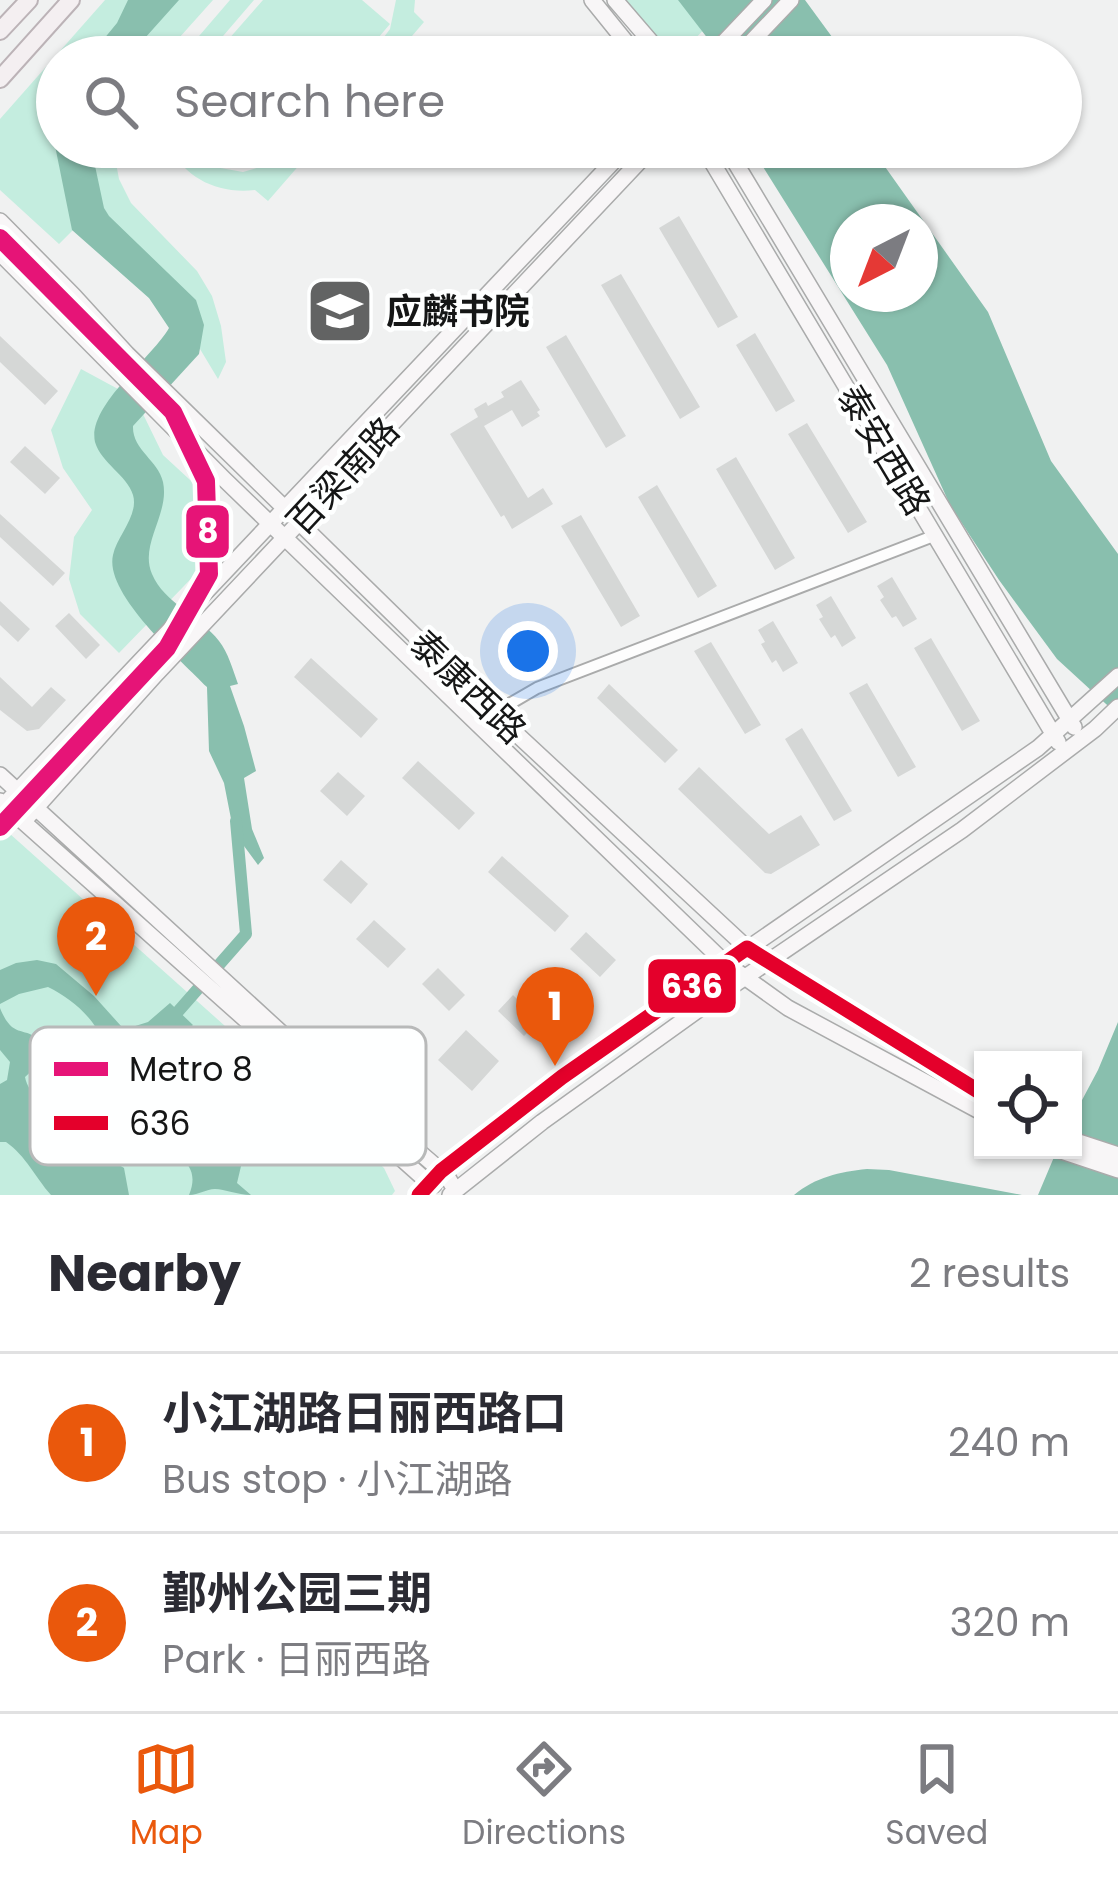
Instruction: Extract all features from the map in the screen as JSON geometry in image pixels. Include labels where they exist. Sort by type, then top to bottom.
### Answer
[{"type":"main road","points":[[0,32],[28,0]]},
{"type":"main road","points":[[39,36],[71,0]]},
{"type":"main road","points":[[592,0],[621,36]]},
{"type":"main road","points":[[615,0],[646,36]]},
{"type":"main road","points":[[730,36],[764,0]]},
{"type":"main road","points":[[756,36],[791,0]]},
{"type":"main road","points":[[0,79],[36,39]]},
{"type":"main road","name":"百梁南路","points":[[2,803],[607,168]]},
{"type":"main road","name":"百梁南路","points":[[24,821],[204,622],[632,168]]},
{"type":"main road","name":"泰安西路","points":[[716,168],[1064,753]]},
{"type":"main road","name":"泰安西路","points":[[739,168],[1082,739]]},
{"type":"main road","name":"泰康西路","points":[[0,221],[299,523],[747,949],[974,1089]]},
{"type":"main road","name":"泰康西路","points":[[0,253],[271,524],[724,963],[788,1008],[974,1108]]},
{"type":"main road","points":[[430,1183],[562,1077],[1054,735],[1118,676]]},
{"type":"main road","points":[[430,1183],[447,1176],[452,1193],[744,977],[962,830],[1113,711]]},
{"type":"main road","points":[[0,775],[273,1027]]},
{"type":"main road","points":[[2,803],[254,1027]]},
{"type":"main road","points":[[1082,1143],[1118,1155]]},
{"type":"main road","points":[[1082,1158],[1118,1170]]},
{"type":"street","points":[[494,713],[537,688],[936,535]]},
{"type":"shaded area","points":[[105,0],[213,0],[181,36],[73,36]]},
{"type":"shaded area","points":[[128,0],[179,0],[147,36],[106,36]]},
{"type":"shaded area","points":[[230,0],[254,0],[223,36],[199,36]]},
{"type":"shaded area","points":[[263,0],[362,0],[390,24],[380,36],[231,36]]},
{"type":"shaded area","points":[[396,0],[415,0],[414,12],[424,22],[412,36],[385,36]]},
{"type":"shaded area","points":[[625,0],[733,0],[698,36],[655,36]]},
{"type":"shaded area","points":[[678,0],[805,0],[831,36],[706,36]]},
{"type":"shaded area","points":[[36,78],[36,168],[117,168],[131,203],[197,271],[212,296],[226,362],[218,379],[200,349],[73,230],[59,244],[0,190],[0,119]]},
{"type":"shaded area","points":[[59,168],[95,168],[109,216],[196,300],[204,325],[199,354],[133,426],[163,482],[162,506],[149,551],[152,574],[165,593],[219,641],[238,684],[230,686],[256,771],[244,778],[252,829],[264,858],[258,865],[232,824],[224,783],[209,751],[207,687],[147,626],[113,571],[113,555],[130,518],[133,495],[98,449],[95,428],[110,398],[169,328],[149,298],[72,230]]},
{"type":"shaded area","points":[[185,168],[243,172],[297,168],[268,201],[255,190],[216,187]]},
{"type":"shaded area","points":[[764,168],[886,168],[911,204],[830,204],[830,274]]},
{"type":"shaded area","points":[[938,241],[988,312],[1051,461],[1118,554],[1118,715],[1057,659],[950,505],[887,365],[854,312],[938,312]]},
{"type":"shaded area","points":[[81,369],[118,389],[143,414],[163,455],[215,503],[227,527],[216,553],[119,653],[80,614],[69,579],[74,537],[92,510],[63,468],[51,430]]},
{"type":"shaded area","points":[[0,825],[226,1027],[30,1027],[30,1165],[381,1165],[395,1191],[392,1195],[0,1195]]},
{"type":"shaded area","points":[[37,960],[56,964],[125,1027],[95,1027],[83,1011],[48,987],[0,1004],[0,970]]},
{"type":"shaded area","points":[[170,1003],[193,1025],[132,1027],[148,1022]]},
{"type":"shaded area","points":[[0,1008],[14,1028],[30,1034],[30,1072],[25,1077],[30,1090],[30,1165],[119,1165],[124,1168],[129,1195],[51,1195],[19,1154],[0,1142],[0,1084],[7,1080],[10,1062],[0,1050]]},
{"type":"shaded area","points":[[1118,1022],[1118,1195],[1038,1195],[1053,1159],[1082,1159],[1082,1100]]},
{"type":"shaded area","points":[[188,1165],[241,1165],[237,1183],[251,1195],[215,1189],[189,1195]]},
{"type":"shaded area","points":[[867,1169],[1022,1195],[794,1195],[828,1176]]},
{"type":"building","points":[[679,216],[738,317],[718,328],[659,228]]},
{"type":"building","points":[[621,274],[700,407],[680,419],[601,285]]},
{"type":"building","points":[[755,333],[795,401],[776,412],[736,345]]},
{"type":"building","points":[[566,335],[626,436],[606,448],[546,347]]},
{"type":"building","points":[[0,336],[58,391],[45,405],[0,362]]},
{"type":"building","points":[[521,380],[540,416],[522,427],[512,410],[484,426],[528,498],[543,488],[553,504],[512,529],[450,434],[478,417],[474,409],[504,397],[501,392]]},
{"type":"building","points":[[807,423],[867,522],[848,533],[788,434]]},
{"type":"building","points":[[25,446],[60,478],[45,494],[10,462]]},
{"type":"building","points":[[736,457],[795,558],[775,570],[716,469]]},
{"type":"building","points":[[657,485],[717,586],[698,598],[638,497]]},
{"type":"building","points":[[0,514],[65,573],[53,586],[0,537]]},
{"type":"building","points":[[581,515],[640,616],[621,627],[561,526]]},
{"type":"building","points":[[892,577],[917,619],[903,627],[880,600],[884,597],[877,586]]},
{"type":"building","points":[[831,596],[856,638],[842,647],[819,619],[823,617],[816,605]]},
{"type":"building","points":[[0,601],[30,629],[18,642],[0,625]]},
{"type":"building","points":[[69,613],[100,645],[86,659],[55,626]]},
{"type":"building","points":[[773,621],[798,663],[783,672],[776,660],[772,663],[758,630]]},
{"type":"building","points":[[931,638],[980,721],[962,731],[914,648]]},
{"type":"building","points":[[711,642],[761,725],[745,734],[694,651]]},
{"type":"building","points":[[311,658],[378,719],[361,738],[294,677]]},
{"type":"building","points":[[0,677],[32,707],[51,687],[66,700],[39,729],[27,731],[0,710]]},
{"type":"building","points":[[867,683],[916,767],[898,777],[849,693]]},
{"type":"building","points":[[609,684],[678,750],[665,763],[597,698]]},
{"type":"building","points":[[802,728],[852,811],[834,821],[785,739]]},
{"type":"building","points":[[418,761],[475,813],[459,830],[402,778]]},
{"type":"building","points":[[699,767],[769,834],[801,815],[820,845],[771,874],[765,873],[678,789]]},
{"type":"building","points":[[338,772],[365,796],[347,816],[320,791]]},
{"type":"building","points":[[502,856],[569,916],[555,932],[488,872]]},
{"type":"building","points":[[341,860],[368,884],[351,904],[323,880]]},
{"type":"building","points":[[374,920],[406,949],[388,968],[356,939]]},
{"type":"building","points":[[586,932],[616,960],[600,977],[570,949]]},
{"type":"building","points":[[438,968],[465,995],[449,1011],[422,984]]},
{"type":"building","points":[[513,995],[539,1021],[524,1036],[498,1011]]},
{"type":"building","points":[[466,1030],[499,1061],[472,1091],[438,1060]]},
{"type":"waterway","points":[[168,1023],[246,934],[236,821]]},
{"type":"metro line","name":"8","points":[[0,238],[173,412],[206,481],[209,574],[167,648],[0,827]]},
{"type":"transit line","name":"636","points":[[419,1195],[441,1171],[562,1077],[747,948],[974,1088]]},
{"type":"place","name":"应麟书院","points":[[340,311]]},
{"type":"place","name":"鄞州公园三期","points":[[96,996]]},
{"type":"place","name":"小江湖路日丽西路口","points":[[555,1066]]}]
